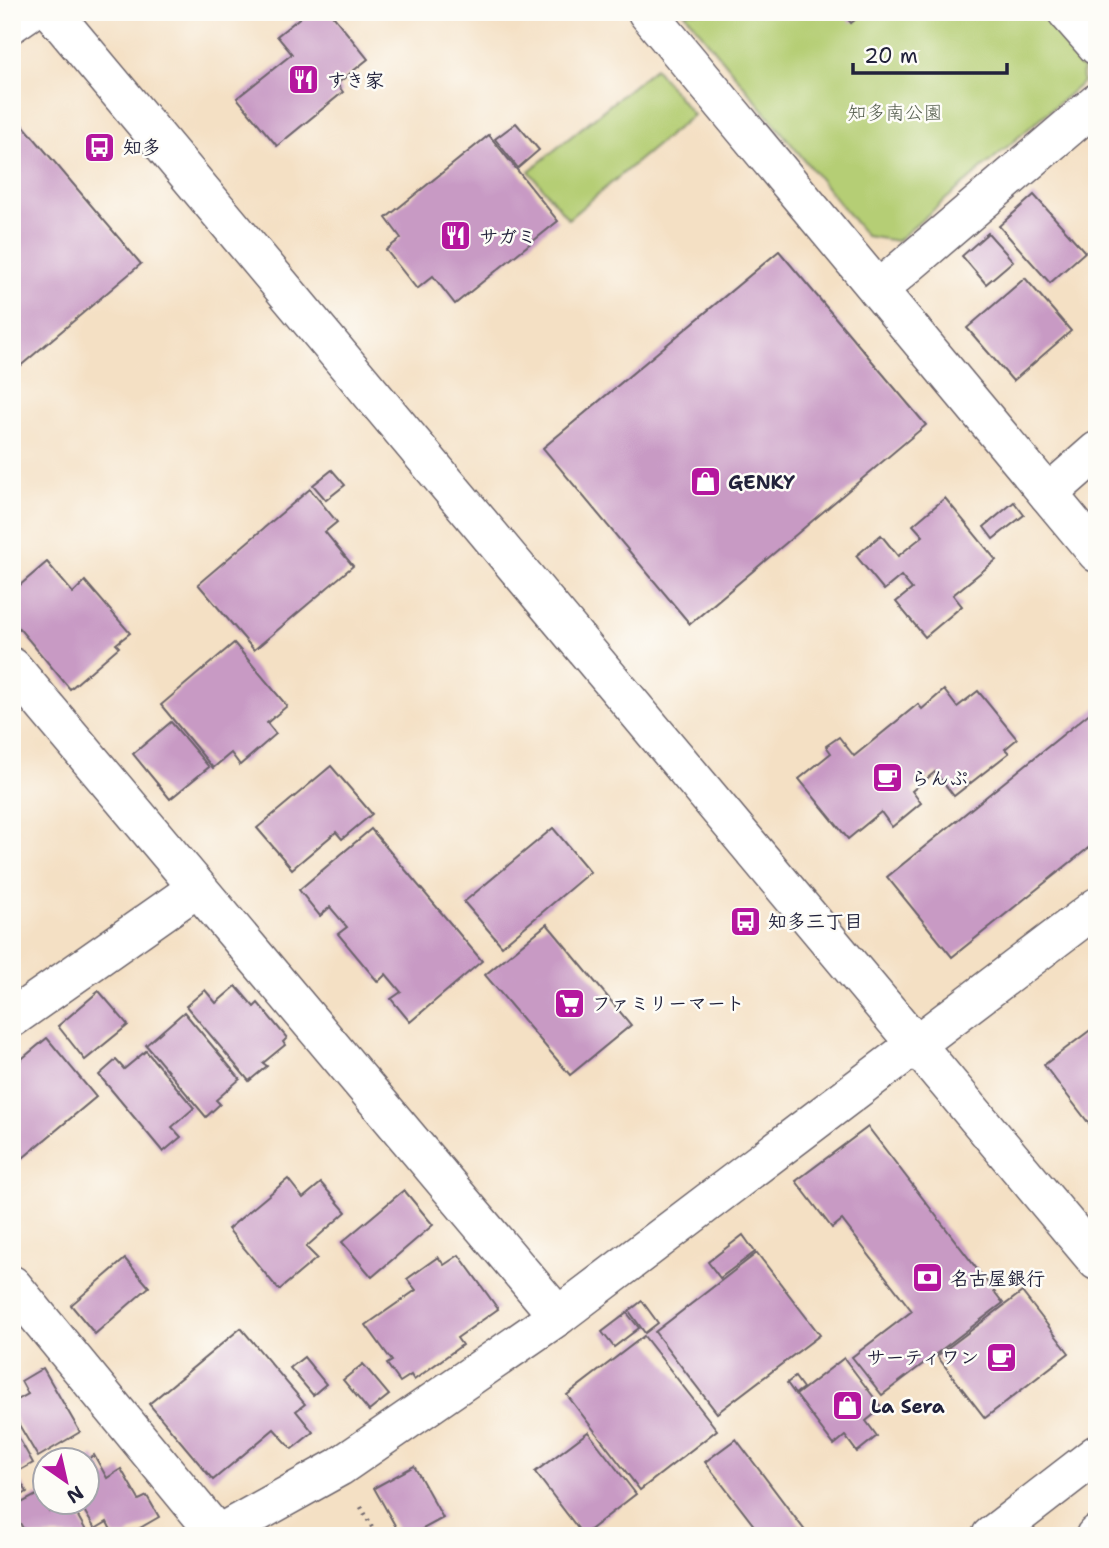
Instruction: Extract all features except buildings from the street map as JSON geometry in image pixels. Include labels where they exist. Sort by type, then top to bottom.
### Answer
[{"type":"street","points":[[12,23],[28,12]]},
{"type":"street","points":[[52,12],[1097,1261]]},
{"type":"street","points":[[647,12],[1097,553]]},
{"type":"street","points":[[1066,12],[1097,46]]},
{"type":"street","points":[[878,290],[1097,103]]},
{"type":"street","points":[[1048,494],[1097,451]]},
{"type":"street","points":[[12,667],[558,1316]]},
{"type":"street","points":[[12,1018],[197,888]]},
{"type":"street","points":[[12,1285],[216,1535],[339,1467],[558,1316],[1097,906]]},
{"type":"street","points":[[991,1536],[1097,1454]]},
{"type":"green space","name":"知多南公園","points":[[684,12],[1041,12],[1082,58],[1083,82],[897,241],[866,236]]},
{"type":"green space","points":[[655,68],[693,115],[568,219],[529,171]]},
{"type":"place","name":"すき家","points":[[304,80]]},
{"type":"place","name":"知多","points":[[100,147]]},
{"type":"place","name":"サガミ","points":[[456,236]]},
{"type":"place","name":"GENKY","points":[[705,482]]},
{"type":"place","name":"らんぷ","points":[[888,778]]},
{"type":"place","name":"知多三丁目","points":[[745,921]]},
{"type":"place","name":"ファミリーマート","points":[[569,1003]]},
{"type":"place","name":"名古屋銀行","points":[[927,1278]]},
{"type":"place","name":"サーティワン","points":[[1002,1357]]},
{"type":"place","name":"La Sera","points":[[848,1406]]}]
